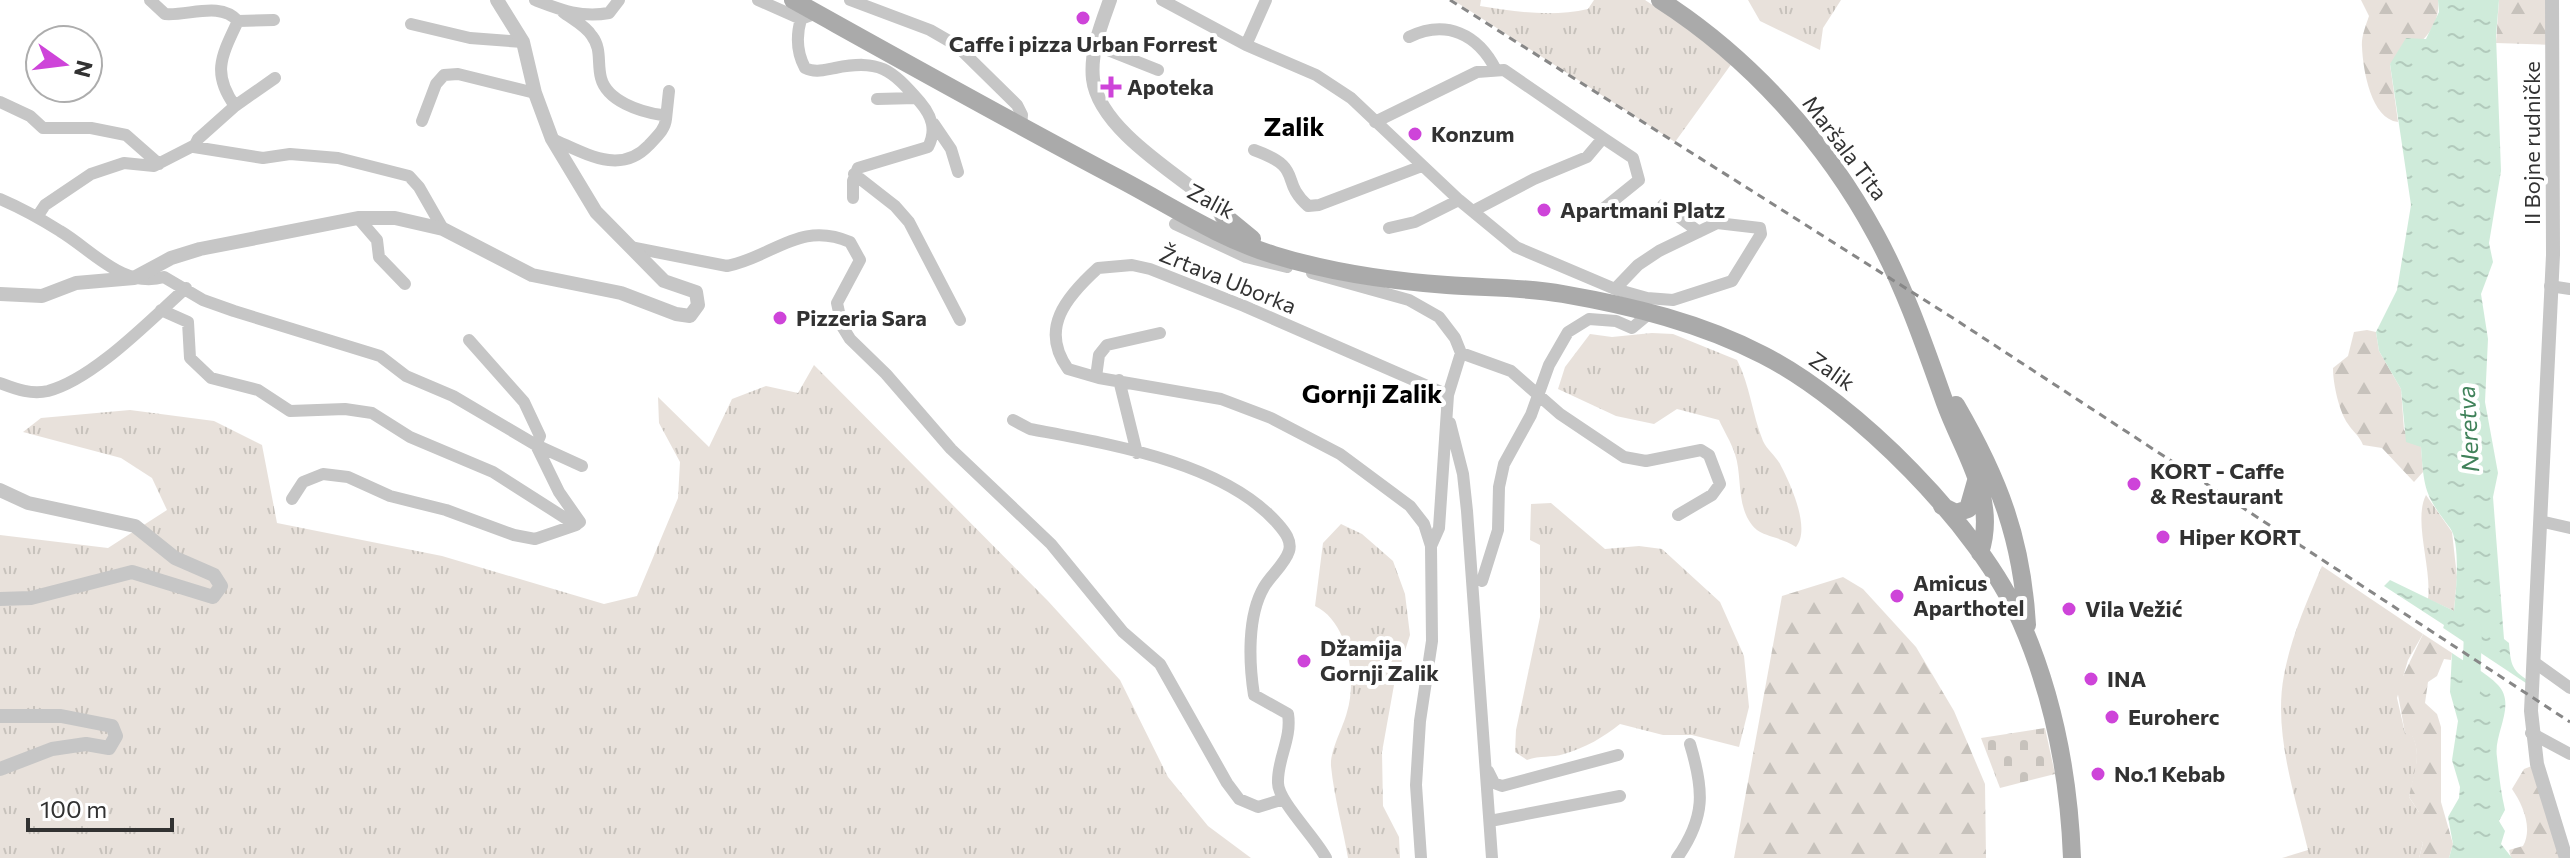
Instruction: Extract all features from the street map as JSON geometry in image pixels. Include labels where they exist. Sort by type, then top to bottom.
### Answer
[{"type":"main road","name":"Zalik","points":[[793,0],[809,16],[1066,150],[1223,225],[1272,254],[1308,267],[1392,279],[1562,293],[1660,316],[1725,338],[1809,382],[1891,449],[1980,553],[2004,588],[2028,640]]},
{"type":"main road","name":"Maršala Tita","points":[[1660,0],[1737,58],[1829,160],[1877,235],[1976,474],[1986,512],[1980,553]]},
{"type":"main road","points":[[1223,225],[1304,257],[1308,267]]},
{"type":"main road","name":"Maršala Tita","points":[[1934,368],[1987,459],[2011,518],[2028,640]]},
{"type":"main road","points":[[1940,505],[1956,513],[1968,509],[1974,495],[1976,474]]},
{"type":"main road","points":[[1980,553],[2005,539],[2011,518]]},
{"type":"main road","points":[[2028,640],[2059,749],[2069,806],[2072,858]]},
{"type":"street","points":[[150,0],[165,14],[218,9],[231,13],[238,21]]},
{"type":"street","points":[[134,278],[171,258],[200,249],[358,218],[407,219],[443,229],[532,275],[621,293],[676,314],[690,316],[695,313],[696,292],[664,281],[596,212],[552,139],[535,93],[523,42],[497,0]]},
{"type":"street","points":[[535,0],[563,12],[591,33],[598,47],[601,79],[608,93],[619,102],[662,115],[666,119]]},
{"type":"street","points":[[563,12],[592,16],[609,13],[619,0]]},
{"type":"street","points":[[743,0],[758,0],[809,16],[798,47],[805,68],[812,71],[857,63],[878,65],[895,75],[916,98],[951,149],[958,172]]},
{"type":"street","points":[[850,0],[930,30],[956,45],[1017,105],[1027,130]]},
{"type":"street","points":[[1110,0],[1095,45],[1094,86],[1112,121],[1223,225]]},
{"type":"street","points":[[1162,0],[1246,45],[1316,75],[1351,98],[1459,200],[1528,255],[1615,289],[1662,300],[1732,281],[1761,234],[1760,228],[1725,221],[1638,265],[1615,289]]},
{"type":"street","points":[[1246,45],[1265,10],[1266,0]]},
{"type":"street","name":"II Bojne rudničke","points":[[2552,0],[2550,286],[2531,733],[2537,764],[2566,858]]},
{"type":"street","points":[[238,21],[274,20]]},
{"type":"street","points":[[235,106],[220,83],[219,72],[238,21]]},
{"type":"street","points":[[411,24],[470,38],[523,42]]},
{"type":"street","points":[[1409,37],[1427,28],[1459,32],[1480,47],[1496,70]]},
{"type":"street","points":[[1095,45],[1158,70]]},
{"type":"street","points":[[1375,122],[1477,72],[1496,70],[1518,77],[1633,158],[1639,180],[1603,209]]},
{"type":"street","points":[[422,121],[436,84],[444,75],[458,74],[535,93]]},
{"type":"street","points":[[37,217],[45,205],[100,170],[124,163],[159,164],[193,146],[235,106],[275,78]]},
{"type":"street","points":[[552,139],[608,162],[620,163],[638,156],[665,126],[669,91]]},
{"type":"street","points":[[877,99],[916,98]]},
{"type":"street","points":[[0,102],[30,116],[43,128],[91,128],[126,135],[159,164]]},
{"type":"street","points":[[853,198],[854,174],[858,168],[928,147],[933,138],[932,121]]},
{"type":"street","points":[[1473,211],[1587,157],[1603,138]]},
{"type":"street","points":[[193,146],[263,158],[290,154],[338,158],[409,176],[419,187],[443,229]]},
{"type":"street","points":[[1254,150],[1285,164],[1292,174],[1295,194],[1308,206],[1422,166]]},
{"type":"street","points":[[854,174],[895,206],[909,222],[960,320]]},
{"type":"street","points":[[0,199],[37,217],[102,262],[134,278]]},
{"type":"street","points":[[1389,228],[1415,222],[1459,200]]},
{"type":"street","points":[[1663,205],[1699,232]]},
{"type":"street","points":[[358,218],[377,240],[379,257],[405,284]]},
{"type":"street","name":"Žrtava Uborka","points":[[1175,224],[1253,260],[1308,267],[1409,300],[1434,313],[1450,329],[1461,353]]},
{"type":"street","points":[[630,247],[727,266],[743,263],[788,239],[826,235],[850,242],[860,260],[837,303],[842,326],[850,339],[886,374],[951,449],[1051,544],[1123,632],[1160,664],[1173,682],[1206,751],[1239,799],[1258,807],[1284,799]]},
{"type":"street","name":"Žrtava Uborka","points":[[1431,546],[1417,513],[1340,454],[1239,405],[1068,369],[1054,344],[1055,323],[1098,268],[1132,265],[1244,306],[1448,395]]},
{"type":"street","points":[[0,294],[42,296],[76,283],[134,278],[151,281],[164,277],[203,300],[380,356],[406,376],[453,396],[536,445],[582,466]]},
{"type":"street","points":[[2550,286],[2570,289]]},
{"type":"street","points":[[0,383],[28,392],[49,390],[79,375],[186,288]]},
{"type":"street","points":[[1482,581],[1498,530],[1499,487],[1504,464],[1540,396],[1549,365],[1568,332],[1589,319],[1616,321],[1632,328],[1660,316],[1685,296]]},
{"type":"street","points":[[161,310],[188,322],[190,358],[211,378],[258,390],[290,411],[345,409],[372,413],[410,437],[493,472],[576,525]]},
{"type":"street","points":[[1096,377],[1099,355],[1107,345],[1160,333]]},
{"type":"street","points":[[469,340],[532,412],[540,436],[536,445]]},
{"type":"street","points":[[1492,858],[1467,511],[1449,412],[1448,395],[1461,353],[1511,371],[1607,449],[1634,461],[1701,450],[1709,455],[1720,484],[1712,495],[1678,515]]},
{"type":"street","points":[[1119,380],[1137,453]]},
{"type":"street","points":[[1421,858],[1416,785],[1420,721],[1432,641],[1431,546],[1439,528],[1443,448],[1449,412]]},
{"type":"street","points":[[1013,420],[1030,429],[1184,466],[1251,497],[1286,533],[1290,548],[1263,589],[1255,611],[1251,673],[1254,695],[1288,714],[1290,727],[1277,784],[1284,799],[1307,827],[1326,858]]},
{"type":"street","points":[[292,499],[303,482],[323,474],[348,477],[390,496],[446,510],[514,535],[535,539],[580,522],[559,492],[536,445]]},
{"type":"street","points":[[0,490],[28,503],[135,526],[175,558],[214,575],[221,586],[213,597],[132,572],[31,598],[0,599]]},
{"type":"street","points":[[2540,521],[2570,528]]},
{"type":"street","points":[[2534,662],[2570,688]]},
{"type":"street","points":[[0,716],[93,720],[112,726],[116,736],[109,748],[86,744],[52,749],[0,769]]},
{"type":"street","points":[[2531,733],[2570,754]]},
{"type":"street","points":[[1677,858],[1698,818],[1702,800],[1701,781],[1690,744]]},
{"type":"street","points":[[1484,761],[1494,783],[1502,786],[1618,755]]},
{"type":"street","points":[[1490,821],[1620,796]]},
{"type":"street","points":[[1490,837],[1498,858]]},
{"type":"green space","points":[[1453,0],[1481,0],[1480,6],[1548,13],[1588,9],[1594,0],[1645,0],[1735,59],[1675,142]]},
{"type":"green space","points":[[1748,0],[1841,0],[1823,28],[1820,50],[1760,21]]},
{"type":"green space","points":[[2361,0],[2438,0],[2438,12],[2430,31],[2417,45],[2390,64],[2398,122],[2381,112],[2370,92],[2362,43],[2369,16]]},
{"type":"green space","points":[[2499,0],[2552,0],[2554,45],[2496,43]]},
{"type":"green space","points":[[2354,332],[2376,332],[2379,351],[2401,389],[2404,430],[2421,447],[2423,472],[2414,482],[2382,448],[2363,445],[2339,405],[2333,368],[2348,356]]},
{"type":"green space","points":[[1590,334],[1612,337],[1673,334],[1737,360],[1763,441],[1781,466],[1798,507],[1801,529],[1796,547],[1760,532],[1750,522],[1742,504],[1735,454],[1719,420],[1677,409],[1654,424],[1616,416],[1558,389],[1565,367]]},
{"type":"green space","points":[[814,365],[1048,601],[1120,680],[1168,777],[1208,826],[1251,858],[0,858],[0,535],[108,548],[167,510],[152,478],[121,458],[23,432],[41,418],[130,410],[214,421],[262,445],[277,523],[442,556],[604,604],[637,596],[678,498],[680,462],[659,423],[658,397],[709,447],[732,399],[766,386],[798,393]]},
{"type":"green space","points":[[2426,495],[2452,532],[2457,577],[2454,611],[2428,599],[2421,517]]},
{"type":"green space","points":[[1551,503],[1605,549],[1639,546],[1662,549],[1720,602],[1744,656],[1749,707],[1739,747],[1692,735],[1663,735],[1620,724],[1594,742],[1559,755],[1527,760],[1515,752],[1516,730],[1540,617],[1540,545],[1530,540],[1531,504]]},
{"type":"green space","points":[[1341,524],[1362,534],[1393,561],[1405,594],[1410,635],[1394,685],[1382,752],[1383,806],[1399,837],[1400,858],[1348,858],[1334,789],[1331,760],[1350,699],[1350,669],[1348,653],[1336,625],[1315,606],[1323,543]]},
{"type":"green space","points":[[2322,566],[2423,634],[2408,660],[2397,698],[2405,733],[2412,735],[2417,750],[2409,797],[2419,812],[2419,838],[2423,843],[2419,858],[2282,858],[2308,850],[2287,764],[2281,697],[2291,647]]},
{"type":"green space","points":[[1843,577],[1863,589],[1916,647],[1954,711],[1985,784],[1986,858],[1734,858],[1782,596]]},
{"type":"green space","points":[[2423,634],[2452,653],[2451,660],[2444,659],[2437,676],[2428,682],[2425,703],[2437,714],[2441,727],[2441,802],[2453,844],[2449,858],[2419,858],[2423,843],[2419,839],[2419,812],[2409,797],[2417,751],[2412,736],[2405,733],[2397,689]]},
{"type":"green space","points":[[2045,728],[2055,774],[2000,788],[1981,738]]},
{"type":"green space","points":[[2537,764],[2566,858],[2511,858],[2509,850],[2523,846],[2527,832],[2523,809],[2512,789],[2524,769]]},
{"type":"water","points":[[2438,0],[2499,0],[2496,36],[2501,171],[2489,243],[2493,262],[2481,294],[2488,339],[2485,402],[2498,473],[2493,497],[2504,639],[2509,643],[2515,669],[2537,686],[2537,696],[2442,632],[2444,625],[2384,586],[2390,580],[2454,611],[2456,545],[2450,528],[2427,491],[2421,447],[2406,442],[2401,389],[2379,351],[2376,332],[2397,290],[2411,205],[2390,64],[2406,38],[2426,39],[2439,12]]},
{"type":"water","points":[[2452,653],[2488,676],[2503,693],[2505,711],[2497,748],[2505,810],[2499,821],[2505,831],[2501,844],[2512,858],[2449,858],[2453,844],[2448,817],[2459,798],[2460,787],[2452,760],[2458,721],[2450,692]]},
{"type":"pier","points":[[2380,586],[2541,693],[2541,699],[2535,700],[2448,637],[2440,635],[2440,627],[2384,593]]},
{"type":"waterway","name":"Neretva","points":[[2471,692],[2473,629]]},
{"type":"railway","points":[[1450,0],[1956,320],[2570,722]]},
{"type":"place","name":"Caffe i pizza Urban Forrest","points":[[1083,18]]},
{"type":"place","name":"Apoteka","points":[[1111,87]]},
{"type":"place","name":"Konzum","points":[[1415,134]]},
{"type":"place","name":"Apartmani Platz","points":[[1544,210]]},
{"type":"place","name":"Pizzeria Sara","points":[[780,318]]},
{"type":"place","name":"KORT - Caffe & Restaurant","points":[[2134,484]]},
{"type":"place","name":"Hiper KORT","points":[[2163,537]]},
{"type":"place","name":"Amicus Aparthotel","points":[[1897,596]]},
{"type":"place","name":"Vila Vežić","points":[[2069,609]]},
{"type":"place","name":"Džamija Gornji Zalik","points":[[1304,661]]},
{"type":"place","name":"INA","points":[[2091,679]]},
{"type":"place","name":"Euroherc","points":[[2112,717]]},
{"type":"place","name":"No.1 Kebab","points":[[2098,774]]},
{"type":"district","name":"Zalik","points":[[1294,127]]},
{"type":"district","name":"Gornji Zalik","points":[[1372,394]]}]
